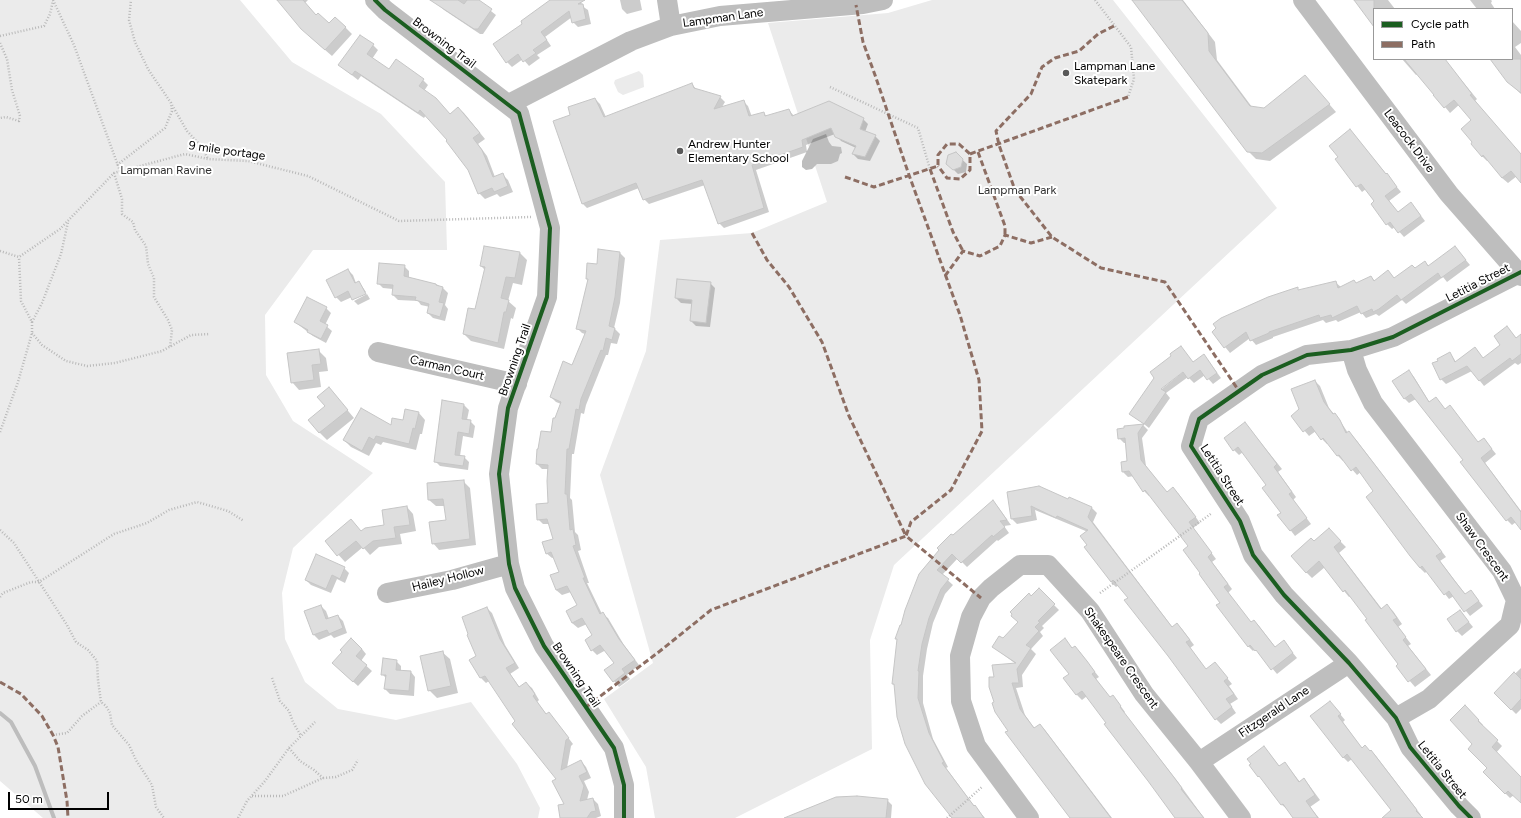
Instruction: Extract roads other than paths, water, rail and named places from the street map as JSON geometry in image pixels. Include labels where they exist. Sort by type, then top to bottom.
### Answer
[{"type":"street","name":"Browning Trail","points":[[375,0],[385,10],[519,113],[550,228],[547,297],[508,408],[499,474],[510,564],[515,588],[544,646],[614,748],[624,785],[624,818]]},
{"type":"street","points":[[667,0],[670,26]]},
{"type":"street","name":"Lampman Lane","points":[[509,104],[631,41],[670,26],[720,16],[863,4],[883,0]]},
{"type":"street","name":"Leacock Drive","points":[[1303,0],[1449,194],[1520,274]]},
{"type":"street","name":"Letitia Street","points":[[1471,818],[1458,806],[1410,747],[1396,718],[1350,663],[1284,595],[1253,555],[1240,521],[1191,446],[1199,419],[1262,375],[1307,355],[1351,350],[1393,337],[1520,274]]},
{"type":"street","name":"Shaw Crescent","points":[[1351,350],[1357,370],[1373,403],[1502,571],[1516,600],[1510,625],[1429,699],[1396,718]]},
{"type":"street","name":"Carman Court","points":[[378,352],[517,384]]},
{"type":"street","name":"Hailey Hollow","points":[[387,593],[452,580],[510,564]]},
{"type":"street","name":"Shakespeare Crescent","points":[[1029,818],[976,746],[961,701],[960,656],[971,617],[981,598],[1020,565],[1048,565],[1090,611],[1144,694],[1199,762],[1241,818]]},
{"type":"street","name":"Fitzgerald Lane","points":[[1199,762],[1350,663]]},
{"type":"waterway","points":[[0,713],[11,722],[35,766],[54,818]]},
{"type":"place","name":"Lampman Lane Skatepark","points":[[1066,73]]},
{"type":"place","name":"Andrew Hunter Elementary School","points":[[680,151]]},
{"type":"park label","name":"Lampman Ravine","points":[[166,170]]},
{"type":"park label","name":"Lampman Park","points":[[1017,190]]}]
